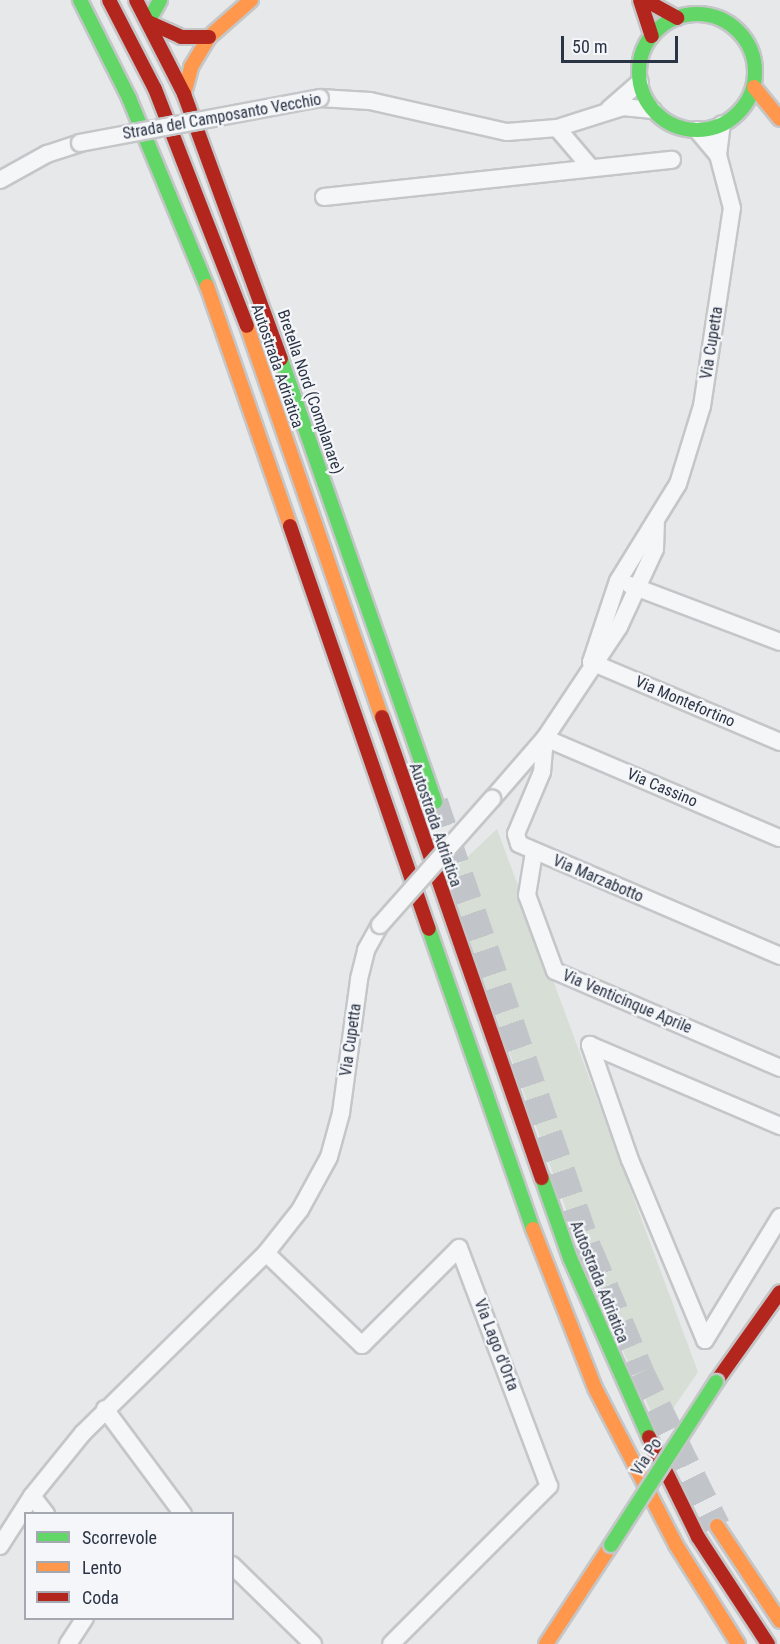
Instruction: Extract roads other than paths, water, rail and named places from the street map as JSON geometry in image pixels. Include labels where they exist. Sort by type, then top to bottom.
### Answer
[{"type":"main road","points":[[80,0],[129,98],[206,284],[546,1267],[595,1388],[676,1545],[738,1644]]},
{"type":"main road","name":"Autostrada Adriatica","points":[[109,0],[155,89],[229,275],[570,1258],[621,1379],[698,1537],[768,1644]]},
{"type":"main road","name":"Bretella Nord (Complanare)","points":[[136,0],[184,94],[435,802]]},
{"type":"main road","points":[[160,0],[148,22],[181,38],[209,37]]},
{"type":"main road","points":[[184,94],[191,67],[209,37],[251,0]]},
{"type":"main road","points":[[640,0],[652,36]]},
{"type":"main road","points":[[645,0],[677,18]]},
{"type":"main road","points":[[708,15],[736,29],[753,55],[753,87],[742,109],[722,124],[697,130],[673,124],[653,110],[640,82],[644,50],[652,36],[677,18],[708,15]]},
{"type":"main road","points":[[753,87],[777,117]]},
{"type":"main road","points":[[742,109],[777,117]]},
{"type":"main road","name":"Via Po","points":[[546,1644],[716,1382],[780,1292]]},
{"type":"main road","points":[[717,1526],[780,1621]]},
{"type":"street","name":"Strada del Camposanto Vecchio","points":[[607,111],[640,82]]},
{"type":"street","name":"Strada del Camposanto Vecchio","points":[[0,180],[47,154],[80,143],[320,98],[370,101],[507,132],[557,128],[607,111],[653,110]]},
{"type":"street","name":"Via Cupetta","points":[[591,662],[618,581],[640,542],[656,524],[690,454],[702,406],[732,208],[718,155],[722,124]]},
{"type":"street","points":[[557,128],[591,168]]},
{"type":"street","name":"Via Cupetta","points":[[697,130],[718,155]]},
{"type":"street","points":[[324,197],[672,160]]},
{"type":"street","name":"Via Cupetta","points":[[0,1546],[32,1496],[105,1409],[266,1253],[300,1210],[329,1157],[341,1113],[359,980],[366,950],[380,925],[544,738],[639,589],[655,549],[656,524]]},
{"type":"street","points":[[618,581],[780,642]]},
{"type":"street","name":"Via Montefortino","points":[[591,662],[780,742]]},
{"type":"street","name":"Via Cassino","points":[[544,738],[780,838]]},
{"type":"street","name":"Via Marzabotto","points":[[544,738],[542,772],[516,834],[519,844],[780,956]]},
{"type":"street","name":"Via Venticinque Aprile","points":[[534,852],[526,895],[555,971],[780,1068]]},
{"type":"street","points":[[779,1219],[705,1340],[630,1160],[590,1046],[780,1126]]},
{"type":"street","points":[[779,1219],[780,1242]]},
{"type":"street","name":"Via Lago d'Orta","points":[[266,1253],[362,1346],[459,1248],[549,1486],[391,1644]]},
{"type":"street","points":[[105,1409],[182,1512]]},
{"type":"street","points":[[32,1496],[44,1512]]},
{"type":"street","points":[[234,1566],[313,1644]]},
{"type":"street","points":[[68,1644],[84,1620]]},
{"type":"tunnel","points":[[435,802],[590,1251],[641,1372],[717,1526]]}]
